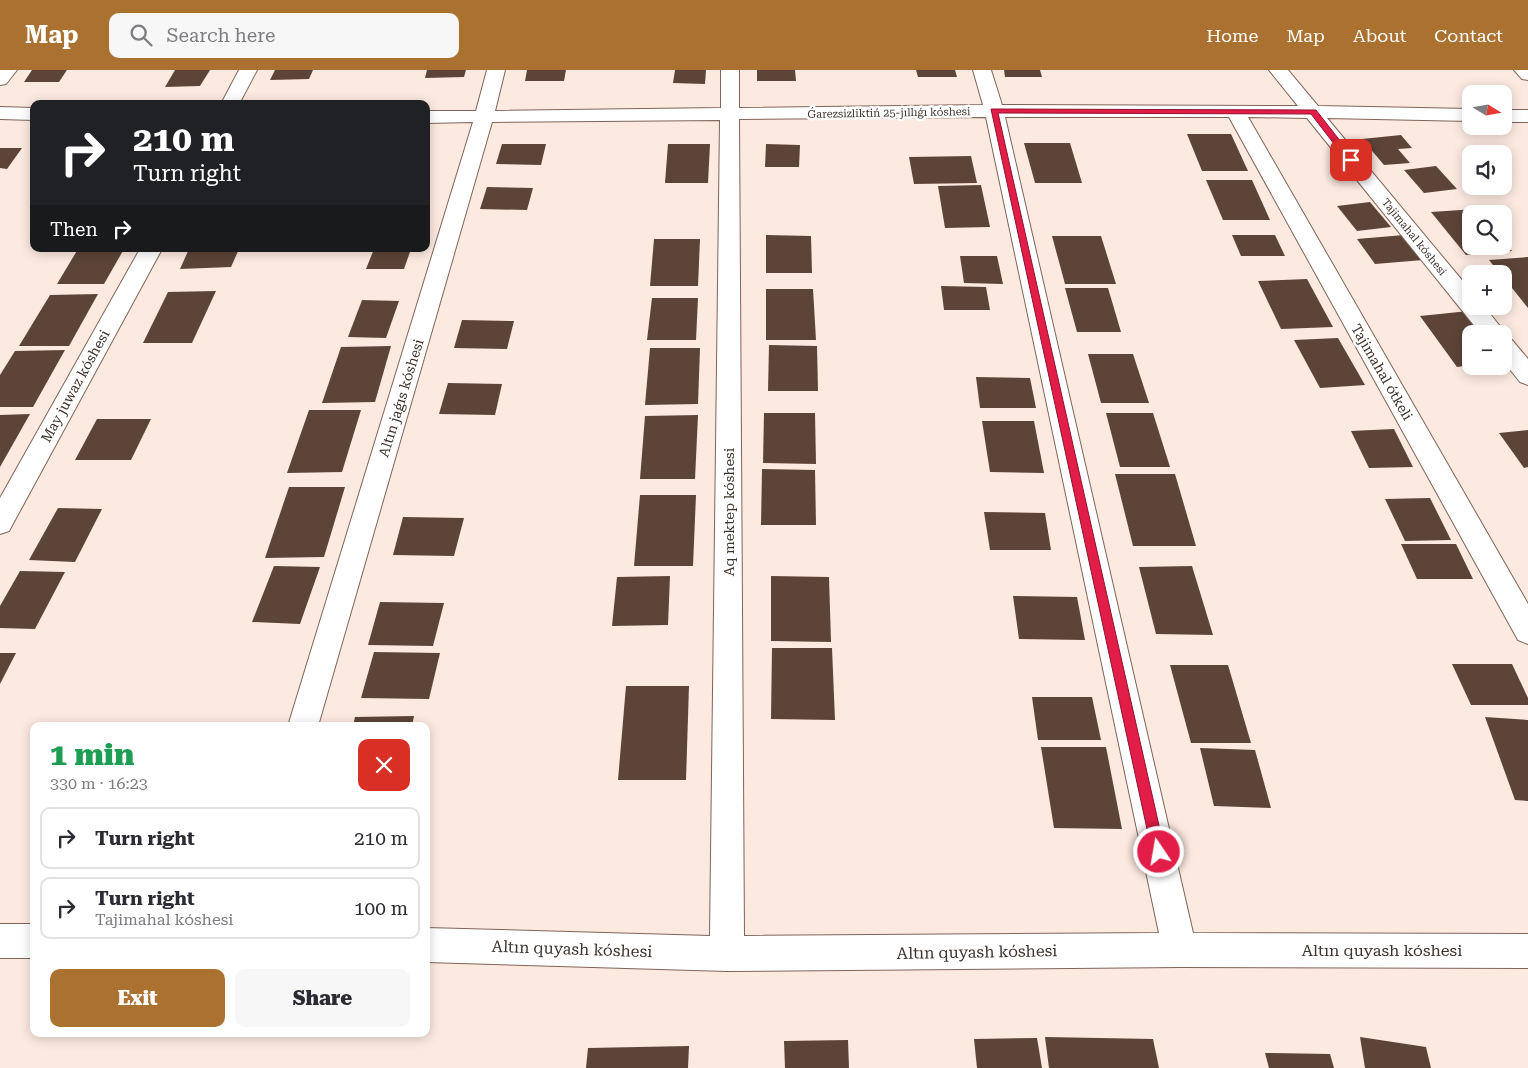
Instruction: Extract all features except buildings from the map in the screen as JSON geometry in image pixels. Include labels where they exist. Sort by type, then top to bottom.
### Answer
[{"type":"street","points":[[0,80],[8,70]]},
{"type":"street","points":[[232,100],[248,70]]},
{"type":"street","name":"Altın jaǵıs kóshesi","points":[[304,722],[484,117],[496,70]]},
{"type":"street","name":"Aq mektep kóshesi","points":[[727,954],[730,70]]},
{"type":"street","points":[[982,70],[994,111],[1180,950]]},
{"type":"street","name":"Tajimahal kóshesi","points":[[1278,70],[1487,325]]},
{"type":"street","points":[[1523,70],[1528,75]]},
{"type":"street","name":"Ǵarezsizliktiń 25-jıllıǵı kóshesi","points":[[430,117],[994,111],[1313,112],[1462,115]]},
{"type":"street","points":[[0,113],[30,114]]},
{"type":"street","name":"Tajimahal ótkeli","points":[[1236,113],[1528,631]]},
{"type":"street","points":[[1512,116],[1528,116]]},
{"type":"street","name":"May juwaz kóshesi","points":[[0,523],[149,252]]},
{"type":"street","points":[[1512,356],[1528,376]]},
{"type":"street","points":[[0,941],[30,941]]},
{"type":"street","name":"Altın quyash kóshesi","points":[[430,945],[727,954],[1180,950],[1528,951]]},
{"type":"route","points":[[1159,852],[994,111],[1313,112],[1351,160]]}]
